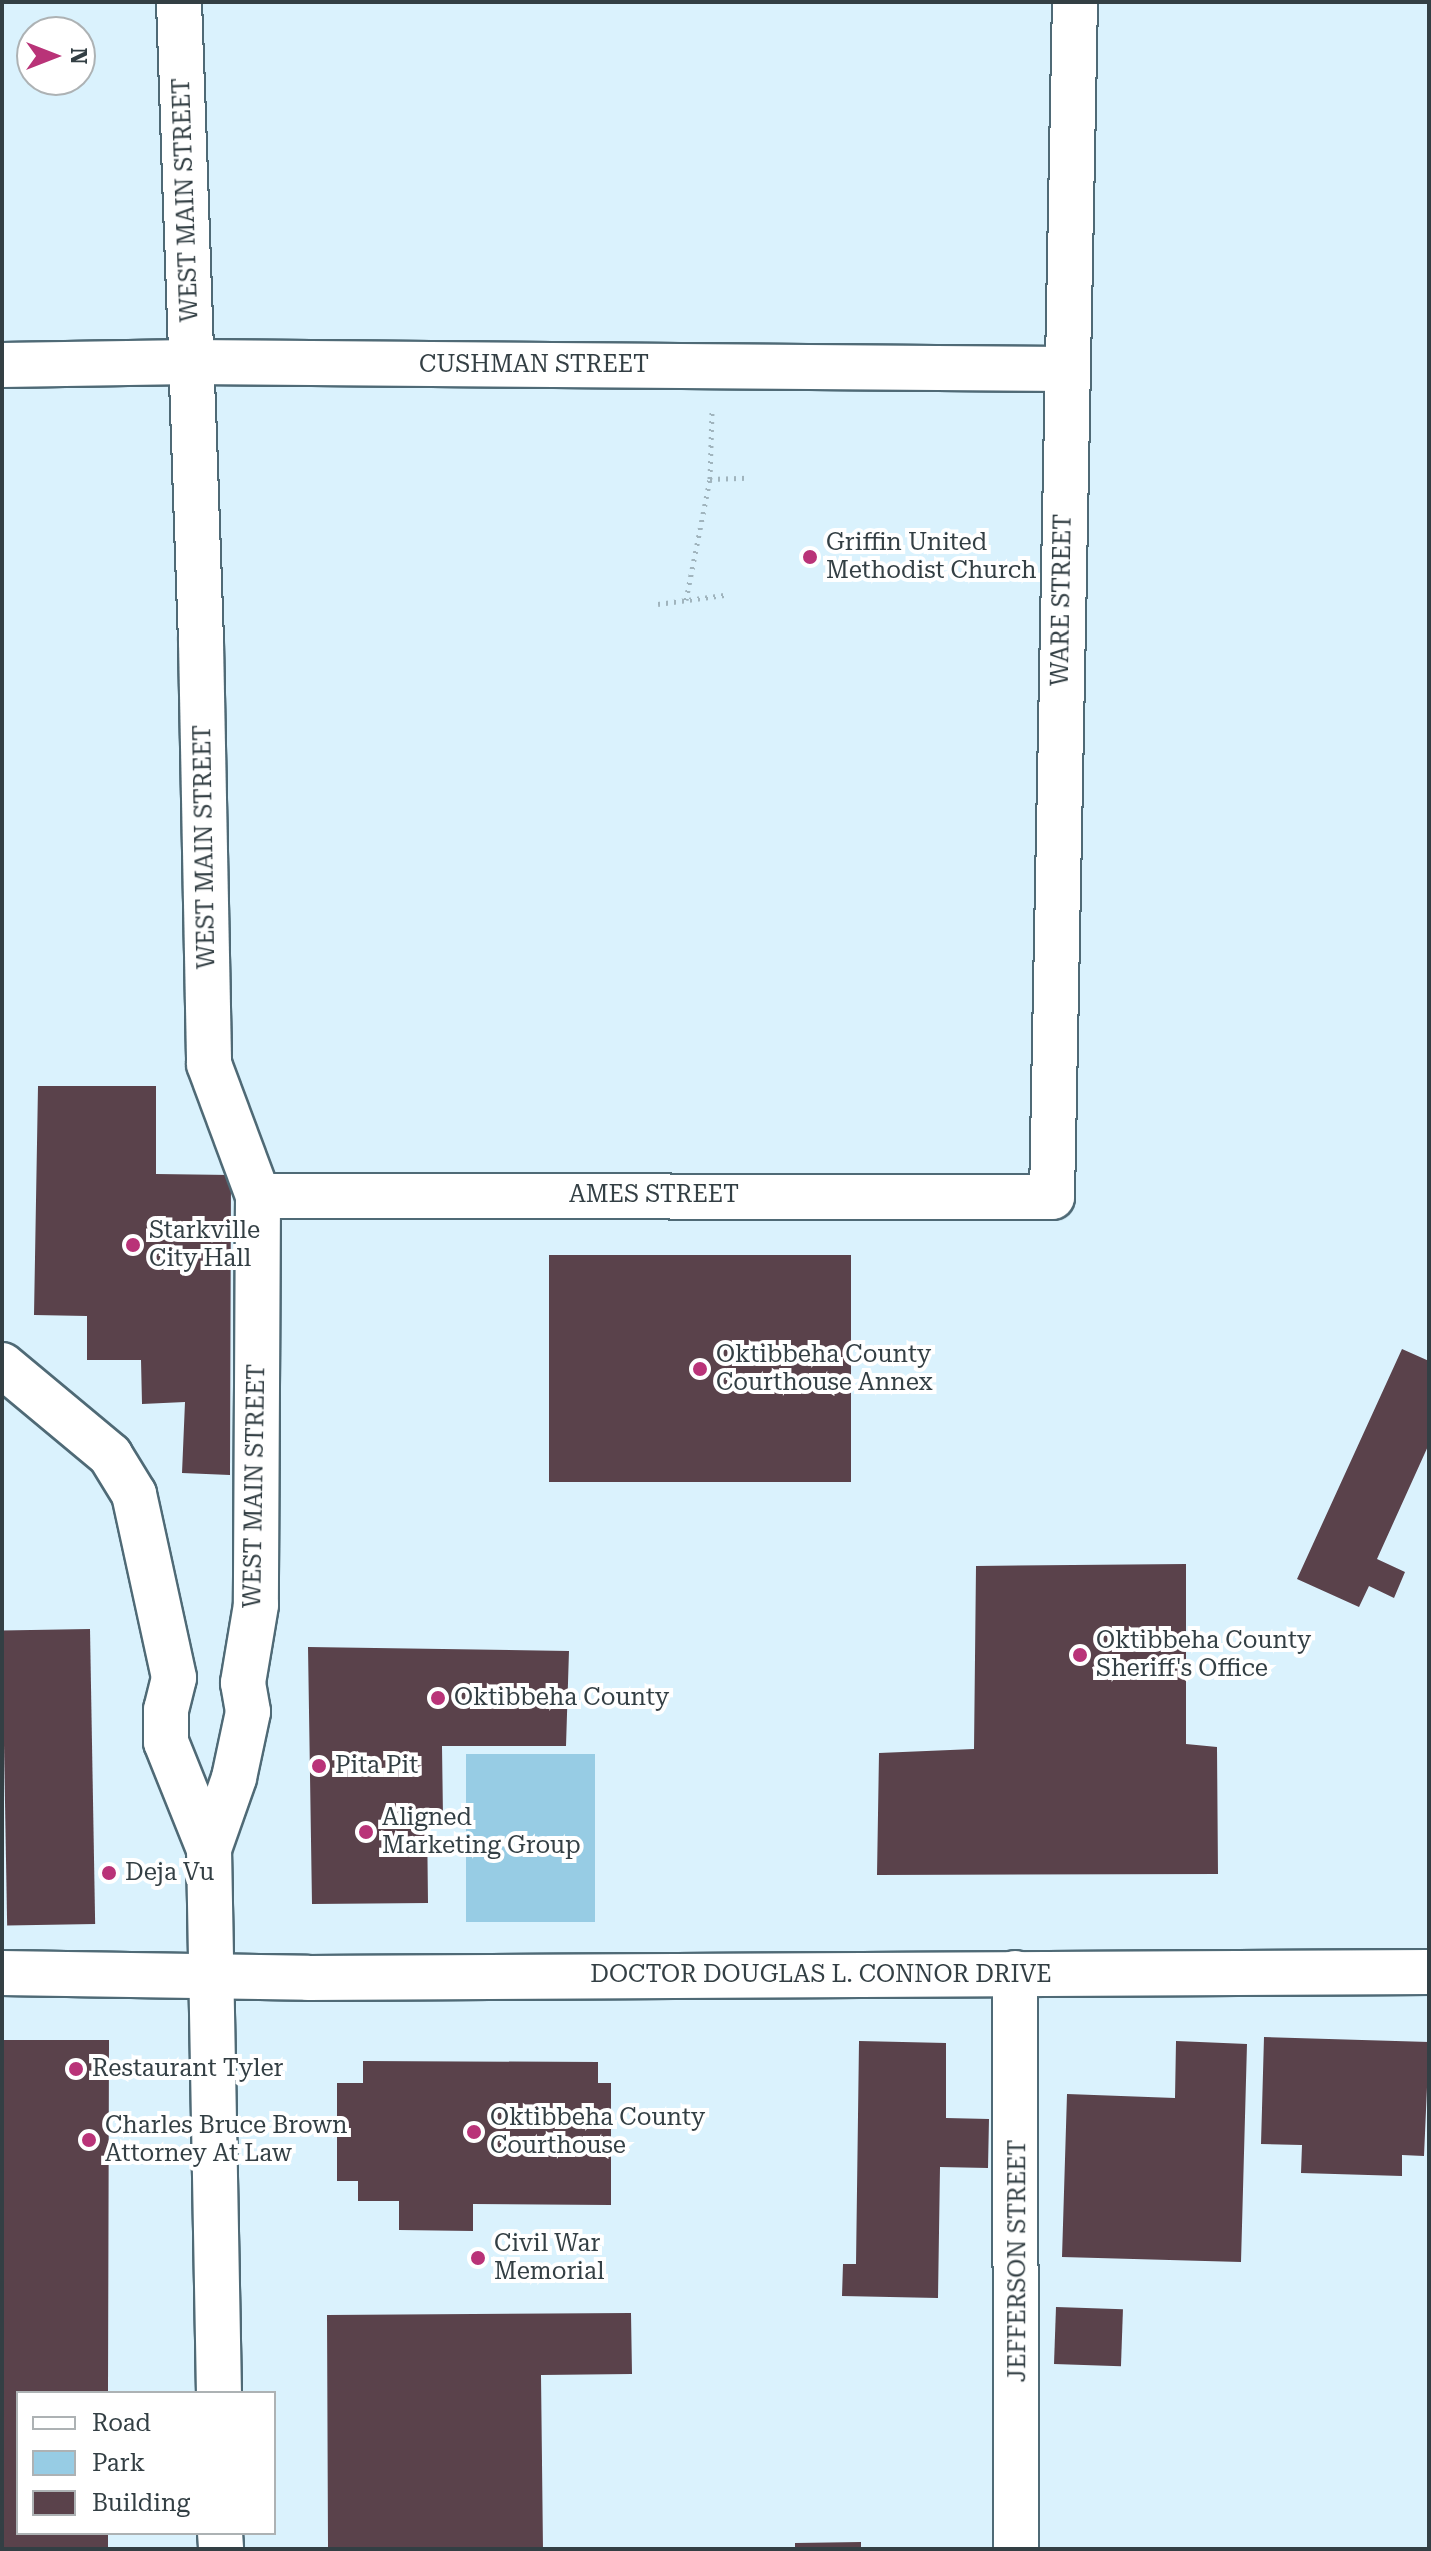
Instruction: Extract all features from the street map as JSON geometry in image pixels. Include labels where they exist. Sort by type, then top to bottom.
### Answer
[{"type":"street","name":"WEST MAIN STREET","points":[[179,2],[201,642],[209,1064],[258,1196],[256,1605],[243,1683],[248,1712],[237,1765],[209,1849],[219,2391]]},
{"type":"street","name":"WARE STREET","points":[[1052,1197],[1075,2]]},
{"type":"street","name":"CUSHMAN STREET","points":[[2,365],[191,362],[1066,369]]},
{"type":"street","name":"AMES STREET","points":[[258,1196],[1052,1197]]},
{"type":"street","points":[[2,1365],[110,1455],[134,1494],[174,1678],[166,1710],[166,1742],[209,1849]]},
{"type":"street","points":[[174,1678],[190,1669],[209,1669],[227,1671],[243,1683]]},
{"type":"street","name":"DOCTOR DOUGLAS L. CONNOR DRIVE","points":[[2,1973],[1429,1972]]},
{"type":"street","name":"JEFFERSON STREET","points":[[1015,1973],[1016,2549]]},
{"type":"path","points":[[686,600],[710,479],[713,366]]},
{"type":"path","points":[[710,479],[747,478]]},
{"type":"path","points":[[658,604],[724,595]]},
{"type":"green space","points":[[466,1754],[595,1754],[595,1922],[466,1922]]},
{"type":"building","name":"Starkville City Hall","points":[[38,1086],[156,1086],[156,1174],[231,1175],[230,1475],[182,1473],[185,1402],[142,1404],[141,1360],[87,1360],[87,1316],[34,1315]]},
{"type":"building","name":"Oktibbeha County Courthouse Annex","points":[[549,1255],[851,1255],[851,1482],[549,1482]]},
{"type":"building","points":[[1402,1349],[1429,1361],[1429,1444],[1377,1559],[1405,1572],[1394,1598],[1369,1586],[1359,1607],[1297,1579]]},
{"type":"building","name":"Oktibbeha County Sheriff's Office","points":[[1186,1564],[1186,1744],[1217,1747],[1218,1874],[877,1875],[879,1753],[974,1749],[976,1566]]},
{"type":"building","points":[[90,1629],[95,1924],[7,1925],[2,1631]]},
{"type":"building","points":[[308,1647],[569,1651],[566,1746],[442,1746],[443,1817],[427,1815],[428,1903],[312,1904]]},
{"type":"building","points":[[1264,2037],[1429,2042],[1424,2156],[1402,2155],[1402,2176],[1301,2173],[1302,2145],[1261,2144]]},
{"type":"building","points":[[2,2040],[109,2040],[108,2391],[16,2391],[16,2535],[108,2535],[108,2549],[2,2549]]},
{"type":"building","points":[[859,2041],[946,2043],[946,2118],[989,2119],[988,2168],[940,2167],[938,2298],[842,2296],[843,2264],[856,2264]]},
{"type":"building","points":[[1176,2041],[1247,2044],[1241,2262],[1062,2257],[1067,2094],[1175,2098]]},
{"type":"building","name":"Oktibbeha County Courthouse","points":[[363,2061],[598,2062],[598,2083],[611,2083],[611,2205],[473,2204],[473,2231],[399,2230],[399,2201],[358,2201],[358,2181],[337,2181],[337,2083],[363,2083]]},
{"type":"building","points":[[1056,2307],[1123,2309],[1121,2366],[1054,2364]]},
{"type":"building","points":[[631,2313],[632,2374],[541,2375],[543,2549],[328,2549],[327,2315]]},
{"type":"building","points":[[861,2542],[861,2549],[795,2549],[795,2543]]},
{"type":"place","name":"Griffin United Methodist Church","points":[[810,557]]},
{"type":"place","name":"Starkville City Hall","points":[[133,1245]]},
{"type":"place","name":"Oktibbeha County Courthouse Annex","points":[[700,1369]]},
{"type":"place","name":"Oktibbeha County Sheriff's Office","points":[[1080,1655]]},
{"type":"place","name":"Oktibbeha County","points":[[438,1698]]},
{"type":"place","name":"Pita Pit","points":[[319,1766]]},
{"type":"place","name":"Aligned Marketing Group","points":[[366,1832]]},
{"type":"place","name":"Deja Vu","points":[[109,1873]]},
{"type":"place","name":"Restaurant Tyler","points":[[76,2069]]},
{"type":"place","name":"Oktibbeha County Courthouse","points":[[474,2132]]},
{"type":"place","name":"Charles Bruce Brown Attorney At Law","points":[[89,2140]]},
{"type":"place","name":"Civil War Memorial","points":[[478,2258]]}]
